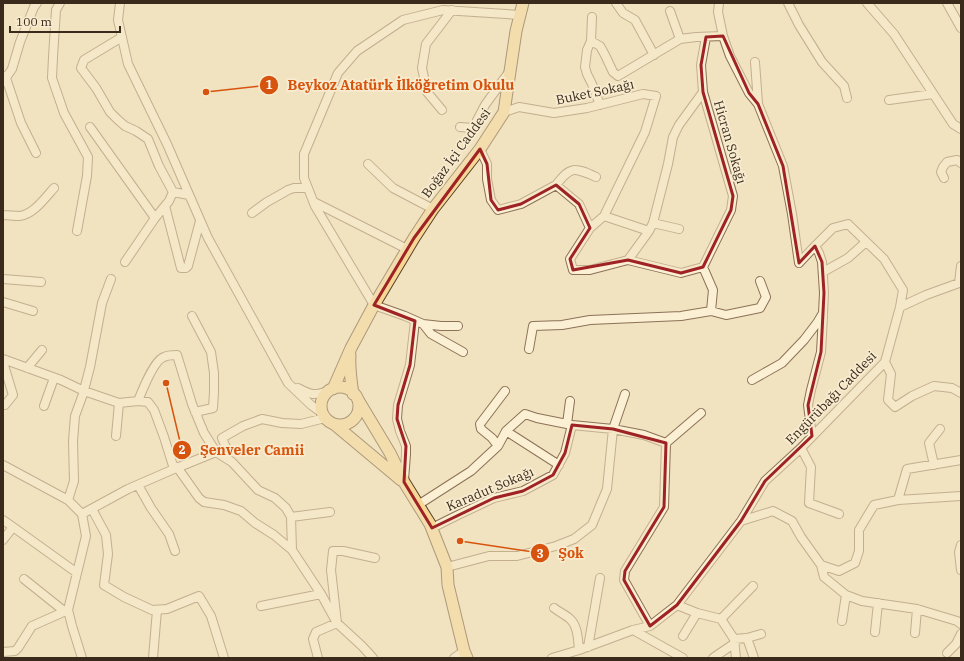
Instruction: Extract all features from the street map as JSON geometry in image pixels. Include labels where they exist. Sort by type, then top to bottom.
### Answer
[{"type":"main road","name":"Boğaz İçi Caddesi","points":[[331,390],[374,305],[407,249],[433,208],[480,149],[504,112],[516,31],[523,3]]},
{"type":"main road","points":[[327,418],[340,425],[346,424],[352,421],[358,411],[350,364],[351,348]]},
{"type":"main road","points":[[404,482],[327,418],[321,404],[322,399],[331,390],[344,388],[349,390],[355,396],[432,528],[447,567],[448,585],[466,655]]},
{"type":"street","points":[[36,153],[21,123],[4,79],[12,69],[20,42],[37,3]]},
{"type":"street","points":[[60,3],[56,10],[52,78],[64,113],[88,157],[78,231]]},
{"type":"street","points":[[120,3],[118,20],[128,64],[167,144],[208,238],[288,383],[327,418]]},
{"type":"street","points":[[616,3],[623,13],[634,20],[654,56]]},
{"type":"street","name":"Engürübağı Caddesi","points":[[552,658],[633,630],[650,626],[677,605],[741,520],[765,481],[801,448],[885,362],[900,307],[903,290],[884,259],[848,224],[833,228],[799,263],[783,166],[758,104],[749,93],[730,56],[723,36],[718,12],[719,3]]},
{"type":"street","points":[[788,3],[799,25],[822,62],[844,86],[847,98]]},
{"type":"street","points":[[867,3],[894,34],[952,124],[961,129]]},
{"type":"street","points":[[947,3],[961,28]]},
{"type":"street","points":[[458,326],[419,322],[374,305],[315,206],[304,178],[304,154],[338,73],[357,51],[403,20],[443,10],[520,15]]},
{"type":"street","points":[[442,110],[427,92],[422,68],[426,44],[452,10]]},
{"type":"street","points":[[670,11],[680,39]]},
{"type":"street","points":[[592,17],[591,41],[587,50],[585,67],[600,105]]},
{"type":"street","points":[[591,41],[600,46],[613,72],[618,76],[654,56],[680,39],[723,36]]},
{"type":"street","points":[[122,37],[84,60],[81,68],[96,88],[110,112],[125,126],[136,130],[148,139],[159,166],[173,192]]},
{"type":"street","name":"Hicran Sokağı","points":[[703,267],[731,210],[733,196],[703,92],[701,65],[706,37]]},
{"type":"street","points":[[754,62],[758,104]]},
{"type":"street","points":[[460,127],[473,128],[485,105],[510,69]]},
{"type":"street","points":[[703,92],[673,137],[668,164],[651,227],[628,260],[681,273],[703,267],[713,290],[711,311]]},
{"type":"street","name":"Buket Sokağı","points":[[504,112],[519,107],[554,114],[600,105],[643,94],[656,96],[645,132],[604,216],[590,228],[570,259],[573,270],[590,270],[628,260]]},
{"type":"street","points":[[889,100],[934,94]]},
{"type":"street","points":[[90,127],[155,218]]},
{"type":"street","points":[[480,149],[487,164],[487,179],[491,200],[498,210],[522,204],[556,185],[564,174],[572,170],[581,170],[596,177]]},
{"type":"street","points":[[944,178],[941,172],[947,162],[957,160],[961,163]]},
{"type":"street","points":[[368,164],[393,188],[433,208]]},
{"type":"street","points":[[556,185],[579,204],[590,228]]},
{"type":"street","points":[[3,215],[21,216],[33,211],[54,188]]},
{"type":"street","points":[[252,213],[266,202],[288,190],[294,188],[307,188]]},
{"type":"street","points":[[173,192],[189,195]]},
{"type":"street","points":[[125,262],[155,218],[169,201],[173,192]]},
{"type":"street","points":[[314,202],[407,249]]},
{"type":"street","points":[[165,206],[181,268],[186,268],[188,266],[200,221]]},
{"type":"street","points":[[604,216],[651,227],[679,229]]},
{"type":"street","points":[[823,272],[848,258],[866,242]]},
{"type":"street","points":[[812,436],[808,405],[821,352],[824,293],[822,262],[820,253],[815,246]]},
{"type":"street","points":[[900,307],[926,295],[960,285],[961,266]]},
{"type":"street","points":[[3,278],[41,282]]},
{"type":"street","points":[[68,500],[74,481],[73,440],[75,416],[84,391],[90,367],[102,303],[111,279]]},
{"type":"street","points":[[529,350],[533,326],[562,325],[590,320],[681,316],[711,311],[726,315],[760,308],[766,297],[760,281]]},
{"type":"street","points":[[3,302],[33,311]]},
{"type":"street","points":[[752,380],[782,363],[804,340],[823,313]]},
{"type":"street","points":[[192,316],[211,352],[214,373],[213,408],[195,412]]},
{"type":"street","points":[[419,322],[431,334],[463,352]]},
{"type":"street","points":[[404,482],[406,446],[400,432],[397,419],[398,405],[410,365],[419,322]]},
{"type":"street","points":[[27,368],[42,350]]},
{"type":"street","points":[[138,401],[145,383],[158,360],[164,356],[177,355],[192,404],[204,433],[216,452],[232,462],[258,490],[275,498],[286,508],[291,517],[292,550]]},
{"type":"street","points":[[3,361],[27,368],[84,391],[120,403],[138,401],[148,402],[154,410],[176,468],[199,498],[204,502],[224,505],[241,511],[255,524],[274,535],[292,550],[321,594],[337,623],[373,658]]},
{"type":"street","points":[[3,361],[13,395],[5,405]]},
{"type":"street","points":[[885,362],[891,374],[888,400],[895,407],[912,396],[934,386],[952,388],[961,393]]},
{"type":"street","points":[[44,406],[54,378]]},
{"type":"street","points":[[288,383],[308,393],[316,395],[331,390]]},
{"type":"street","points":[[498,446],[492,438],[481,429],[480,424],[505,391]]},
{"type":"street","points":[[447,567],[489,556],[517,556],[556,546],[574,539],[592,524],[607,489],[613,429],[625,394]]},
{"type":"street","points":[[570,401],[570,425],[613,429],[644,435],[666,443]]},
{"type":"street","points":[[116,436],[120,403]]},
{"type":"street","points":[[650,626],[624,580],[625,571],[664,507],[666,443],[701,412]]},
{"type":"street","name":"Karadut Sokağı","points":[[418,505],[471,471],[498,446],[506,431],[525,414],[570,425],[565,453],[553,475],[523,490],[494,498],[458,514],[432,528]]},
{"type":"street","points":[[82,514],[138,485],[176,468],[216,452],[227,450],[222,438],[243,426],[262,419],[282,423],[301,424],[327,418]]},
{"type":"street","points":[[934,465],[929,443],[940,429]]},
{"type":"street","points":[[506,431],[559,465]]},
{"type":"street","points":[[801,448],[811,467],[809,503],[839,514]]},
{"type":"street","points":[[898,500],[907,469],[961,460]]},
{"type":"street","points":[[3,465],[68,500],[82,514],[86,536],[66,611]]},
{"type":"street","points":[[138,485],[151,508],[169,534],[175,551]]},
{"type":"street","points":[[821,566],[838,571],[855,563],[859,551],[859,530],[874,505],[898,500],[961,496]]},
{"type":"street","points":[[92,509],[106,535],[108,554],[104,585],[124,597],[152,610],[167,609],[199,596],[211,616],[224,658]]},
{"type":"street","points":[[741,520],[773,511],[792,521],[821,566],[824,577],[846,594],[862,601],[917,609],[957,621],[961,624]]},
{"type":"street","points":[[291,517],[330,512]]},
{"type":"street","points":[[3,520],[77,573]]},
{"type":"street","points":[[3,540],[13,527]]},
{"type":"street","points":[[961,545],[959,552],[961,570]]},
{"type":"street","points":[[337,623],[331,570],[333,550],[375,558]]},
{"type":"street","points":[[583,648],[600,578]]},
{"type":"street","points":[[24,579],[66,611],[82,658]]},
{"type":"street","points":[[721,619],[753,586]]},
{"type":"street","points":[[261,606],[321,594]]},
{"type":"street","points":[[842,621],[846,594]]},
{"type":"street","points":[[875,632],[878,604]]},
{"type":"street","points":[[677,605],[697,614],[721,619],[735,641],[736,658]]},
{"type":"street","points":[[554,608],[570,618],[583,648]]},
{"type":"street","points":[[915,633],[917,609]]},
{"type":"street","points":[[153,658],[156,610]]},
{"type":"street","points":[[3,652],[15,651],[32,626],[66,611]]},
{"type":"street","points":[[683,636],[697,614]]},
{"type":"street","points":[[318,658],[313,639],[316,632],[337,623]]},
{"type":"street","points":[[633,630],[674,656],[683,658]]},
{"type":"street","points":[[713,658],[735,641],[761,634]]},
{"type":"street","points":[[947,653],[956,644],[961,634]]},
{"type":"street","points":[[747,638],[754,658]]},
{"type":"street","points":[[454,658],[466,655]]},
{"type":"highlighted area","points":[[723,36],[749,93],[758,104],[783,166],[799,263],[815,246],[822,262],[824,293],[821,352],[808,405],[812,436],[765,481],[741,521],[677,605],[650,626],[624,580],[625,571],[664,507],[666,443],[613,429],[572,425],[565,453],[553,475],[523,491],[494,498],[432,528],[404,482],[406,446],[397,419],[398,405],[410,365],[415,321],[374,305],[414,238],[480,149],[487,164],[491,200],[498,210],[521,204],[556,185],[579,204],[590,228],[570,259],[573,270],[628,260],[681,273],[703,267],[731,210],[733,196],[703,92],[701,65],[706,37]]},
{"type":"place","name":"Beykoz Atatürk İlköğretim Okulu","points":[[206,92]]},
{"type":"place","name":"Şenveler Camii","points":[[166,383]]},
{"type":"place","name":"Şok","points":[[460,541]]}]
